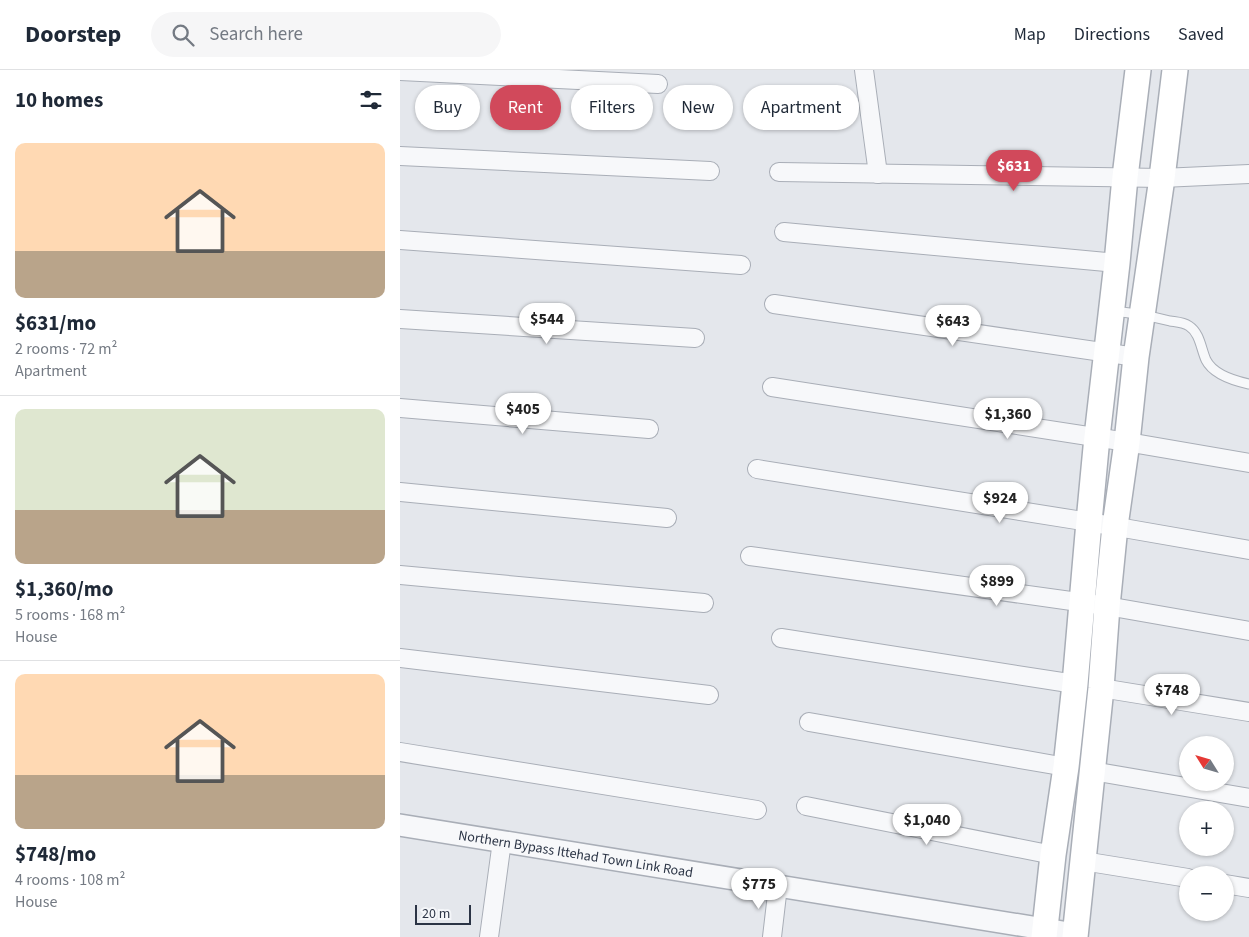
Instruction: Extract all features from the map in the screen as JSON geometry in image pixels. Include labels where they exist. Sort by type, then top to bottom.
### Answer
[{"type":"main road","points":[[1045,933],[1075,684],[1097,437],[1138,70]]},
{"type":"main road","points":[[1079,936],[1083,860],[1101,688],[1115,526],[1175,70]]},
{"type":"street","points":[[864,70],[878,174]]},
{"type":"street","points":[[400,71],[658,84]]},
{"type":"street","points":[[400,156],[710,171]]},
{"type":"street","points":[[779,172],[1162,178],[1249,174]]},
{"type":"street","points":[[784,232],[1117,263]]},
{"type":"street","points":[[400,240],[741,265]]},
{"type":"street","points":[[774,304],[1136,357]]},
{"type":"street","points":[[400,319],[695,338]]},
{"type":"street","points":[[772,387],[1097,437],[1249,463]]},
{"type":"street","points":[[400,408],[649,429]]},
{"type":"street","points":[[757,469],[1115,526],[1249,550]]},
{"type":"street","points":[[400,492],[667,518]]},
{"type":"street","points":[[750,556],[1082,602],[1249,631]]},
{"type":"street","points":[[400,575],[704,603]]},
{"type":"street","points":[[781,638],[1075,684]]},
{"type":"street","points":[[400,658],[709,695]]},
{"type":"street","points":[[1101,688],[1249,712]]},
{"type":"street","points":[[809,722],[1066,767]]},
{"type":"street","points":[[400,752],[757,810]]},
{"type":"street","points":[[1092,771],[1249,798]]},
{"type":"street","points":[[806,806],[1053,855]]},
{"type":"street","name":"Northern Bypass Ittehad Town Link Road","points":[[400,825],[778,886],[1045,933],[1079,936]]},
{"type":"street","points":[[489,937],[502,841]]},
{"type":"street","points":[[1083,860],[1179,876]]},
{"type":"street","points":[[772,937],[778,886]]},
{"type":"street","points":[[1234,886],[1249,888]]},
{"type":"lane","points":[[1112,310],[1183,323],[1190,326],[1197,336],[1206,362],[1213,369],[1249,384]]}]
